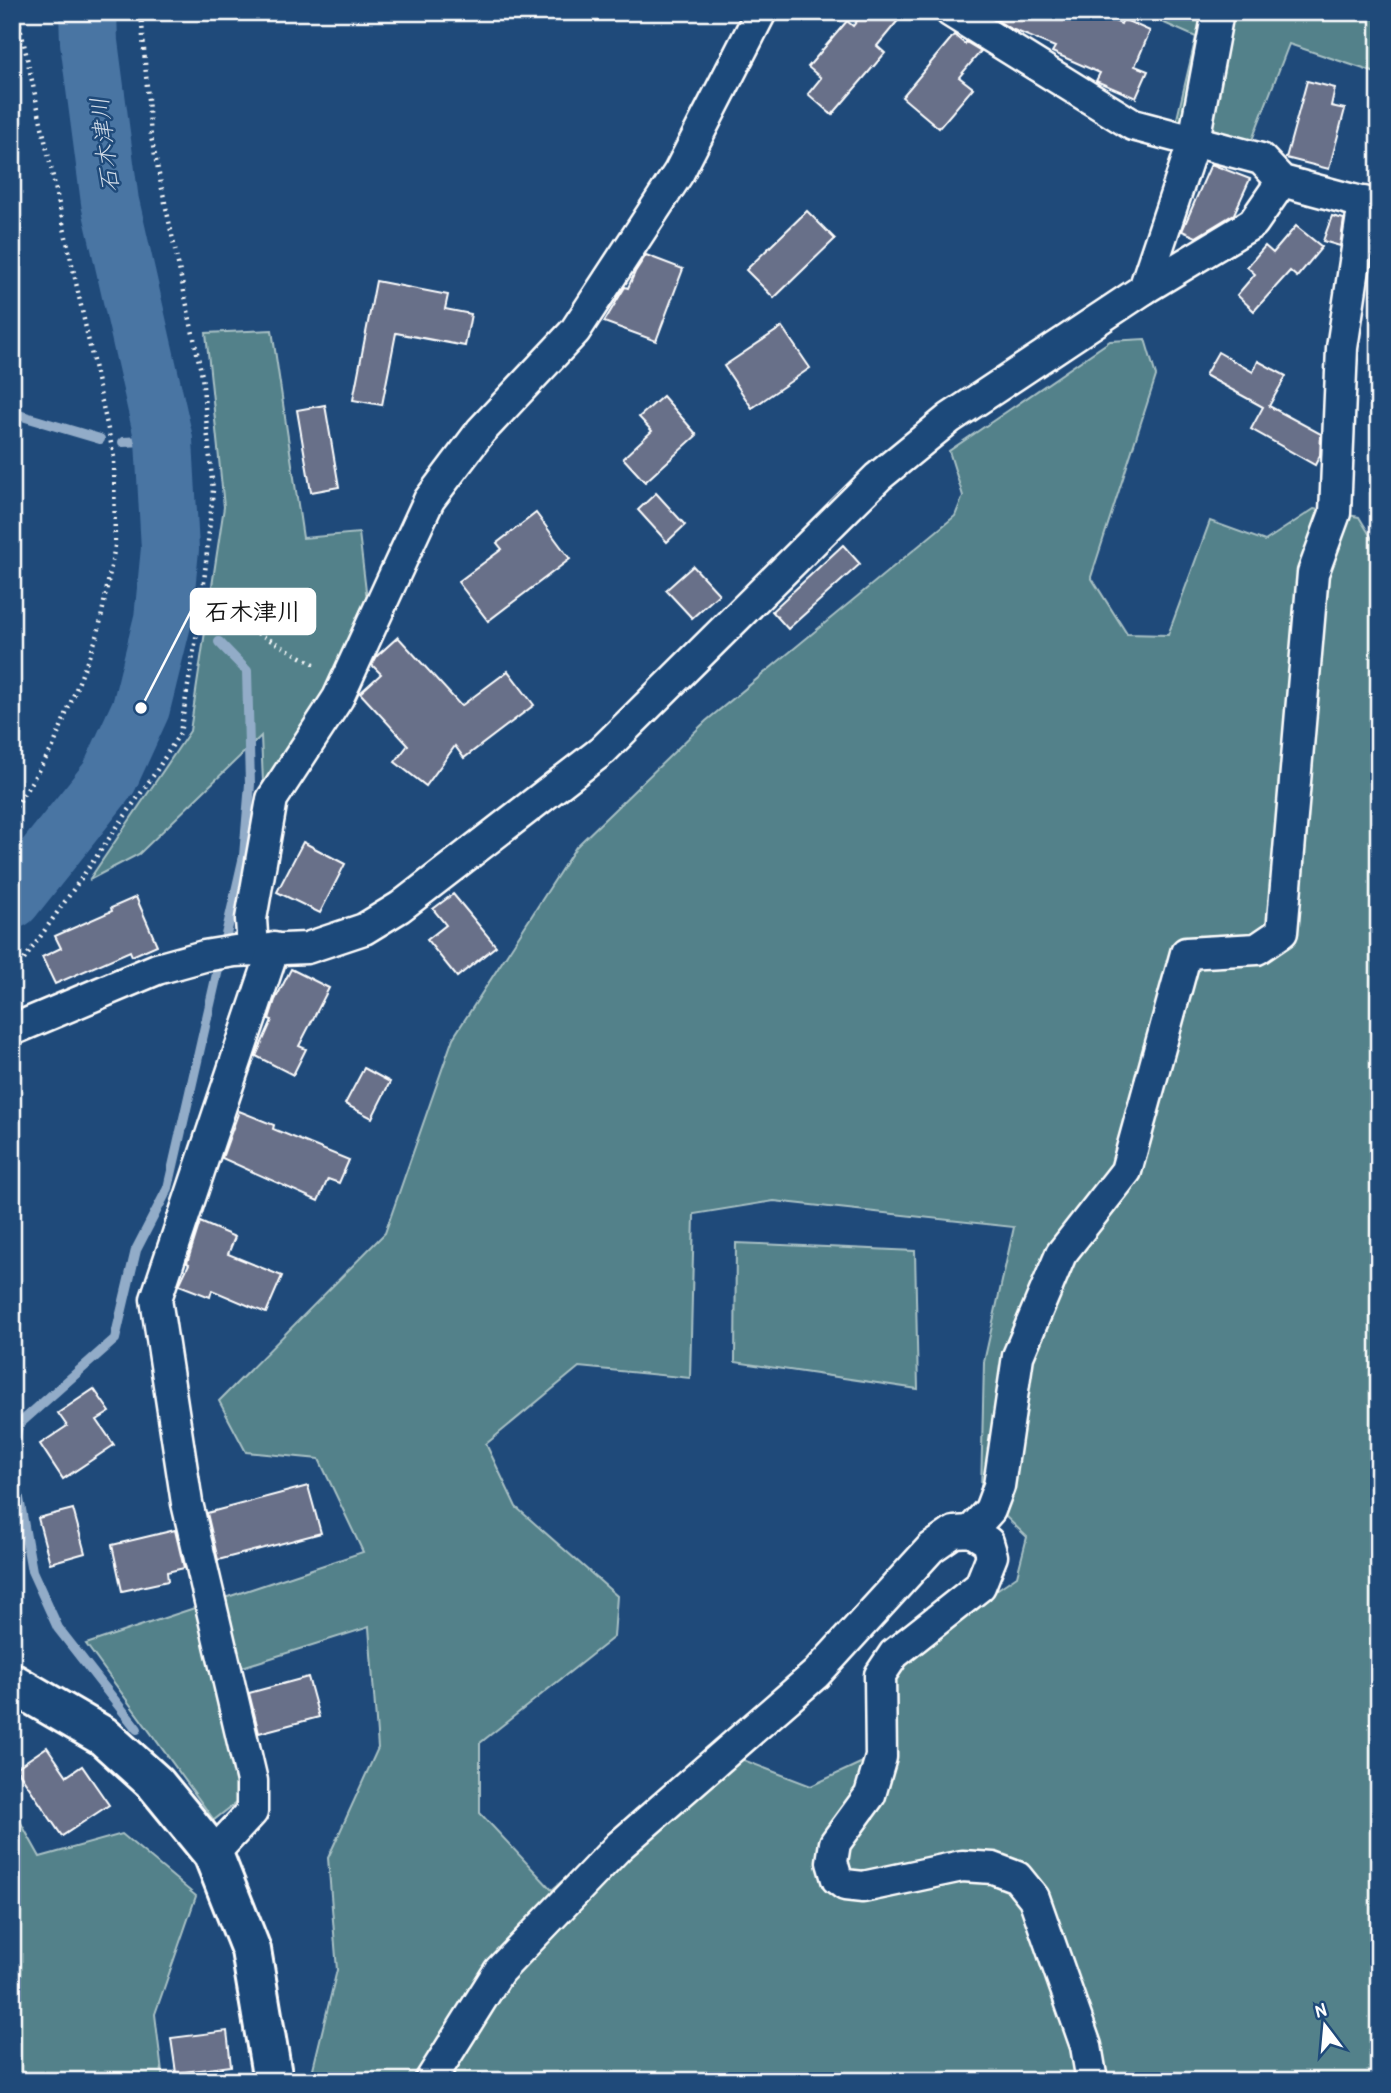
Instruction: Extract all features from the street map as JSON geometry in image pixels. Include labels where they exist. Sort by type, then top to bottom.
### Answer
[{"type":"street","points":[[213,1854],[253,1812],[252,1781],[187,1503],[156,1299],[254,949],[251,919],[272,799],[338,698],[429,500],[481,430],[575,331],[679,172],[761,12]]},
{"type":"street","points":[[951,12],[1133,125],[1261,159],[1282,181],[1371,205],[1342,348],[1335,513],[1313,573],[1282,932],[1256,949],[1186,953],[1126,1171],[1061,1254],[1018,1356],[999,1486],[990,1510],[971,1531]]},
{"type":"street","points":[[1144,289],[1194,140],[1218,12]]},
{"type":"street","points":[[12,1030],[157,969],[204,956],[254,949],[307,948],[364,929],[400,907],[603,750],[878,477],[950,418],[1144,289],[1254,223],[1282,181]]},
{"type":"street","points":[[430,2081],[499,1971],[619,1846],[816,1674],[931,1548],[954,1532],[971,1531],[988,1542],[992,1556],[980,1586],[894,1654],[880,1675],[881,1757],[870,1795],[835,1843],[832,1862],[837,1879],[845,1885],[863,1887],[962,1866],[993,1868],[1017,1877],[1034,1898],[1086,2046],[1092,2081]]},
{"type":"street","points":[[12,1683],[103,1736],[155,1783],[213,1854],[251,1950],[273,2081]]},
{"type":"path","points":[[12,813],[53,747],[98,634],[115,545],[114,457],[17,12]]},
{"type":"path","points":[[12,977],[180,733],[202,603],[213,490],[202,376],[151,137],[141,12]]},
{"type":"path","points":[[202,603],[328,672],[338,698]]},
{"type":"green space","points":[[1145,12],[1227,12],[1234,16],[1238,12],[1379,12],[1379,74],[1289,44],[1250,145],[1175,127],[1196,37],[1146,15]]},
{"type":"green space","points":[[272,330],[303,538],[359,533],[368,608],[331,707],[264,806],[261,736],[139,854],[89,880],[190,731],[224,507],[206,333]]},
{"type":"green space","points":[[1145,339],[1156,376],[1091,577],[1127,634],[1168,635],[1210,521],[1265,541],[1314,509],[1359,517],[1379,550],[1379,2081],[310,2081],[337,1970],[328,1858],[378,1748],[369,1627],[217,1675],[246,1795],[214,1820],[86,1644],[363,1552],[319,1459],[246,1452],[219,1401],[385,1233],[453,1038],[576,847],[706,721],[955,516],[963,496],[949,451],[1110,341]],"holes":[[[774,1201],[1014,1227],[984,1362],[981,1493],[1027,1537],[1017,1576],[871,1675],[867,1760],[811,1786],[712,1748],[552,1890],[480,1813],[480,1743],[614,1637],[617,1596],[516,1507],[486,1444],[579,1367],[690,1378],[694,1214]]]},
{"type":"green space","points":[[736,1243],[915,1251],[918,1389],[735,1362]]},
{"type":"green space","points":[[12,1807],[40,1857],[122,1834],[196,1896],[155,2014],[163,2081],[12,2081]]},
{"type":"building","points":[[864,12],[905,12],[877,46],[885,53],[832,115],[808,94],[821,78],[808,67],[847,21],[853,26]]},
{"type":"building","points":[[985,12],[1094,12],[1121,24],[1123,19],[1150,31],[1135,66],[1148,71],[1136,98],[1096,81],[1100,73],[1052,52],[1055,47],[1009,28]]},
{"type":"building","points":[[954,35],[965,44],[966,42],[981,51],[959,77],[973,88],[939,128],[902,97]]},
{"type":"building","points":[[1307,81],[1335,88],[1331,106],[1345,109],[1329,169],[1286,158]]},
{"type":"building","points":[[1211,164],[1250,179],[1234,214],[1196,237],[1182,231]]},
{"type":"building","points":[[807,211],[835,239],[774,298],[746,270]]},
{"type":"building","points":[[1332,216],[1344,219],[1340,246],[1323,241]]},
{"type":"building","points":[[1296,226],[1322,247],[1297,277],[1290,271],[1254,311],[1237,295],[1255,274],[1247,267],[1265,246],[1273,253]]},
{"type":"building","points":[[646,255],[683,269],[656,341],[604,322],[625,287],[628,288]]},
{"type":"building","points":[[376,281],[448,295],[445,309],[471,314],[465,346],[396,333],[382,405],[353,400]]},
{"type":"building","points":[[782,327],[810,368],[752,408],[724,366]]},
{"type":"building","points":[[1218,352],[1253,372],[1258,361],[1286,376],[1269,406],[1321,434],[1320,455],[1315,465],[1251,429],[1263,407],[1205,375]]},
{"type":"building","points":[[663,396],[697,435],[645,482],[623,458],[652,431],[639,417]]},
{"type":"building","points":[[325,405],[339,487],[311,492],[297,410]]},
{"type":"building","points":[[656,493],[685,525],[667,542],[638,510]]},
{"type":"building","points":[[536,513],[570,559],[488,621],[458,582],[502,549],[497,543]]},
{"type":"building","points":[[843,545],[860,564],[788,629],[772,611]]},
{"type":"building","points":[[693,566],[719,594],[692,618],[666,590]]},
{"type":"building","points":[[398,637],[461,706],[508,671],[534,705],[464,758],[455,746],[426,786],[395,762],[408,745],[360,693],[381,674],[372,665],[377,656]]},
{"type":"building","points":[[303,842],[345,864],[320,913],[277,892]]},
{"type":"building","points":[[453,894],[496,946],[457,977],[427,940],[446,925],[433,909]]},
{"type":"building","points":[[136,897],[157,945],[132,956],[130,951],[55,984],[42,957],[61,948],[55,936],[112,911],[111,908]]},
{"type":"building","points":[[291,969],[329,988],[299,1046],[306,1049],[293,1075],[256,1056],[272,1020],[269,1019],[275,1000]]},
{"type":"building","points":[[364,1068],[390,1082],[372,1118],[345,1104]]},
{"type":"building","points":[[239,1111],[274,1125],[273,1129],[349,1160],[339,1183],[328,1179],[318,1201],[222,1158]]},
{"type":"building","points":[[200,1222],[235,1237],[228,1254],[282,1276],[266,1313],[212,1290],[210,1297],[179,1285],[189,1264],[187,1263]]},
{"type":"building","points":[[94,1389],[110,1412],[97,1420],[114,1445],[63,1479],[40,1444],[67,1426],[58,1413]]},
{"type":"building","points":[[308,1486],[321,1533],[218,1560],[207,1513]]},
{"type":"building","points":[[73,1509],[85,1553],[50,1563],[38,1518]]},
{"type":"building","points":[[175,1530],[184,1568],[167,1572],[168,1581],[122,1591],[112,1545]]},
{"type":"building","points":[[308,1677],[319,1717],[259,1733],[249,1693]]},
{"type":"building","points":[[47,1747],[67,1776],[82,1766],[109,1805],[62,1836],[16,1768]]},
{"type":"building","points":[[227,2031],[231,2066],[176,2073],[171,2038]]},
{"type":"waterway","name":"石木津川","points":[[12,900],[109,778],[141,708],[163,619],[170,549],[164,440],[110,202],[89,42],[88,12]]},
{"type":"waterway","points":[[12,413],[100,439]]},
{"type":"waterway","points":[[123,442],[164,440]]},
{"type":"waterway","points":[[163,619],[189,623]]},
{"type":"waterway","points":[[12,1457],[18,1425],[115,1339],[136,1250],[168,1188],[244,856],[250,784],[247,671],[219,642]]},
{"type":"waterway","points":[[12,1459],[32,1571],[58,1628],[137,1729]]},
{"type":"place","name":"石木津川","points":[[141,708]]}]
